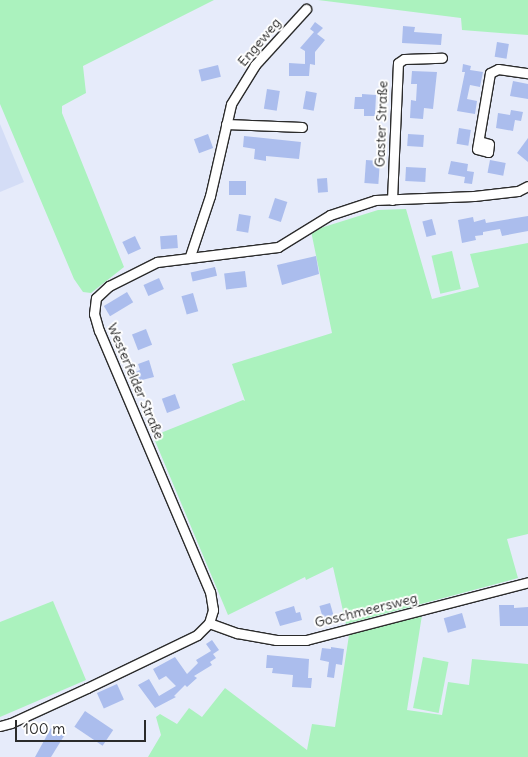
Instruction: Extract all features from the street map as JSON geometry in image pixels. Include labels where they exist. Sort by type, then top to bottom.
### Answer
[{"type":"street","name":"Engeweg","points":[[190,256],[210,196],[230,104],[255,65],[306,9]]},
{"type":"street","name":"Gaster Straße","points":[[392,200],[398,63],[404,59],[442,58]]},
{"type":"street","points":[[479,141],[490,73],[498,69],[528,73]]},
{"type":"street","points":[[226,124],[302,127]]},
{"type":"street","name":"Westerfelder Straße","points":[[209,623],[213,610],[210,592],[99,331],[94,314],[96,298],[109,286],[157,262],[190,256],[278,247],[330,215],[375,200],[483,195],[518,191],[528,186]]},
{"type":"street","name":"Goschmeersweg","points":[[209,623],[237,633],[276,640],[306,640],[528,582]]},
{"type":"street","points":[[0,726],[11,724],[197,635],[209,623]]},
{"type":"shaded area","points":[[0,124],[24,182],[0,192]]},
{"type":"green space","points":[[0,0],[214,0],[83,66],[86,93],[62,106],[62,113],[124,267],[91,293],[83,292],[74,279],[0,104]]},
{"type":"green space","points":[[318,0],[528,0],[528,35],[462,30],[461,18]]},
{"type":"green space","points":[[406,209],[432,299],[479,287],[470,254],[528,243],[528,534],[507,539],[518,578],[346,624],[333,567],[306,580],[305,577],[228,615],[153,436],[243,400],[245,401],[232,364],[332,333],[311,231],[378,210]]},
{"type":"green space","points":[[452,251],[461,289],[440,294],[432,256]]},
{"type":"green space","points":[[53,601],[86,680],[0,717],[0,622]]},
{"type":"green space","points":[[422,615],[407,710],[442,715],[448,682],[469,685],[472,659],[528,664],[528,757],[148,757],[161,735],[156,717],[160,714],[177,724],[189,708],[202,717],[225,688],[307,750],[312,724],[335,727],[349,635]]},
{"type":"green space","points":[[423,657],[449,662],[439,713],[413,708]]},
{"type":"building","points":[[315,22],[323,28],[317,34],[325,40],[315,52],[315,65],[310,64],[309,76],[289,76],[289,63],[305,64],[305,51],[300,48],[314,32],[310,29]]},
{"type":"building","points":[[403,26],[415,27],[414,32],[442,34],[441,45],[402,43]]},
{"type":"building","points":[[497,42],[509,44],[507,59],[495,57]]},
{"type":"building","points":[[463,64],[471,66],[470,70],[483,72],[480,87],[470,85],[467,99],[477,101],[475,114],[457,111],[465,72],[462,72]]},
{"type":"building","points":[[218,65],[221,77],[201,81],[199,70]]},
{"type":"building","points":[[412,71],[437,72],[433,109],[424,108],[423,119],[410,118],[411,100],[416,101],[417,84],[411,84]]},
{"type":"building","points":[[513,81],[528,84],[528,99],[510,96]]},
{"type":"building","points":[[267,89],[280,91],[277,111],[264,109]]},
{"type":"building","points":[[306,91],[317,93],[314,111],[303,109]]},
{"type":"building","points":[[362,94],[376,95],[375,116],[364,116],[364,109],[354,109],[355,97],[362,97]]},
{"type":"building","points":[[511,110],[523,112],[521,121],[515,120],[513,131],[496,128],[498,113],[510,115]]},
{"type":"building","points":[[459,128],[471,130],[468,146],[456,144]]},
{"type":"building","points":[[208,134],[213,148],[199,153],[194,139]]},
{"type":"building","points":[[408,134],[424,135],[423,147],[407,146]]},
{"type":"building","points":[[244,136],[301,142],[299,159],[266,156],[266,161],[254,159],[255,149],[243,147]]},
{"type":"building","points":[[528,138],[528,162],[517,153]]},
{"type":"building","points":[[366,160],[380,161],[378,184],[364,183]]},
{"type":"building","points":[[490,160],[506,163],[503,176],[488,173]]},
{"type":"building","points":[[451,161],[468,164],[467,171],[474,172],[472,184],[464,183],[465,177],[448,174]]},
{"type":"building","points":[[406,167],[426,168],[425,182],[405,181]]},
{"type":"building","points":[[327,178],[328,192],[318,193],[317,179]]},
{"type":"building","points":[[229,181],[246,181],[246,195],[229,195]]},
{"type":"building","points":[[275,198],[287,202],[281,222],[269,218]]},
{"type":"building","points":[[239,214],[251,216],[248,233],[236,231]]},
{"type":"building","points":[[528,216],[528,231],[502,236],[500,229],[483,232],[483,235],[475,236],[476,240],[462,243],[458,220],[473,217],[474,222],[485,219],[486,223]]},
{"type":"building","points":[[432,219],[436,234],[426,237],[422,222]]},
{"type":"building","points":[[177,235],[178,248],[161,249],[160,236]]},
{"type":"building","points":[[135,236],[141,249],[128,255],[122,242]]},
{"type":"building","points":[[316,256],[319,274],[282,285],[277,265]]},
{"type":"building","points":[[215,267],[217,276],[193,281],[191,273]]},
{"type":"building","points":[[245,271],[247,287],[226,289],[224,274]]},
{"type":"building","points":[[159,278],[164,289],[148,296],[143,285]]},
{"type":"building","points":[[127,292],[133,302],[110,316],[104,306]]},
{"type":"building","points":[[193,293],[198,311],[187,315],[181,296]]},
{"type":"building","points":[[146,329],[152,345],[138,350],[132,334]]},
{"type":"building","points":[[149,360],[154,377],[138,381],[135,372],[140,370],[138,364]]},
{"type":"building","points":[[175,394],[180,408],[167,413],[162,399]]},
{"type":"building","points":[[330,603],[335,621],[325,624],[319,606]]},
{"type":"building","points":[[499,605],[514,605],[514,608],[528,607],[528,626],[500,626]]},
{"type":"building","points":[[294,606],[296,613],[300,612],[302,620],[280,626],[275,612]]},
{"type":"building","points":[[462,613],[466,627],[448,633],[444,618]]},
{"type":"building","points":[[212,640],[219,650],[213,654],[216,658],[210,662],[212,665],[194,676],[197,678],[187,687],[185,685],[174,696],[176,697],[155,708],[138,685],[149,679],[159,696],[176,686],[166,676],[159,680],[153,669],[175,657],[187,674],[198,663],[196,660],[211,651],[206,644]]},
{"type":"building","points":[[331,647],[344,649],[342,665],[336,664],[334,678],[327,677],[329,662],[320,660],[322,648],[331,649]]},
{"type":"building","points":[[267,655],[309,659],[308,678],[312,678],[311,688],[292,687],[293,675],[272,673],[273,668],[266,668]]},
{"type":"building","points":[[117,684],[124,700],[104,708],[97,693]]},
{"type":"building","points":[[85,711],[113,730],[103,746],[74,727]]},
{"type":"building","points":[[51,728],[64,736],[51,757],[35,757]]}]
